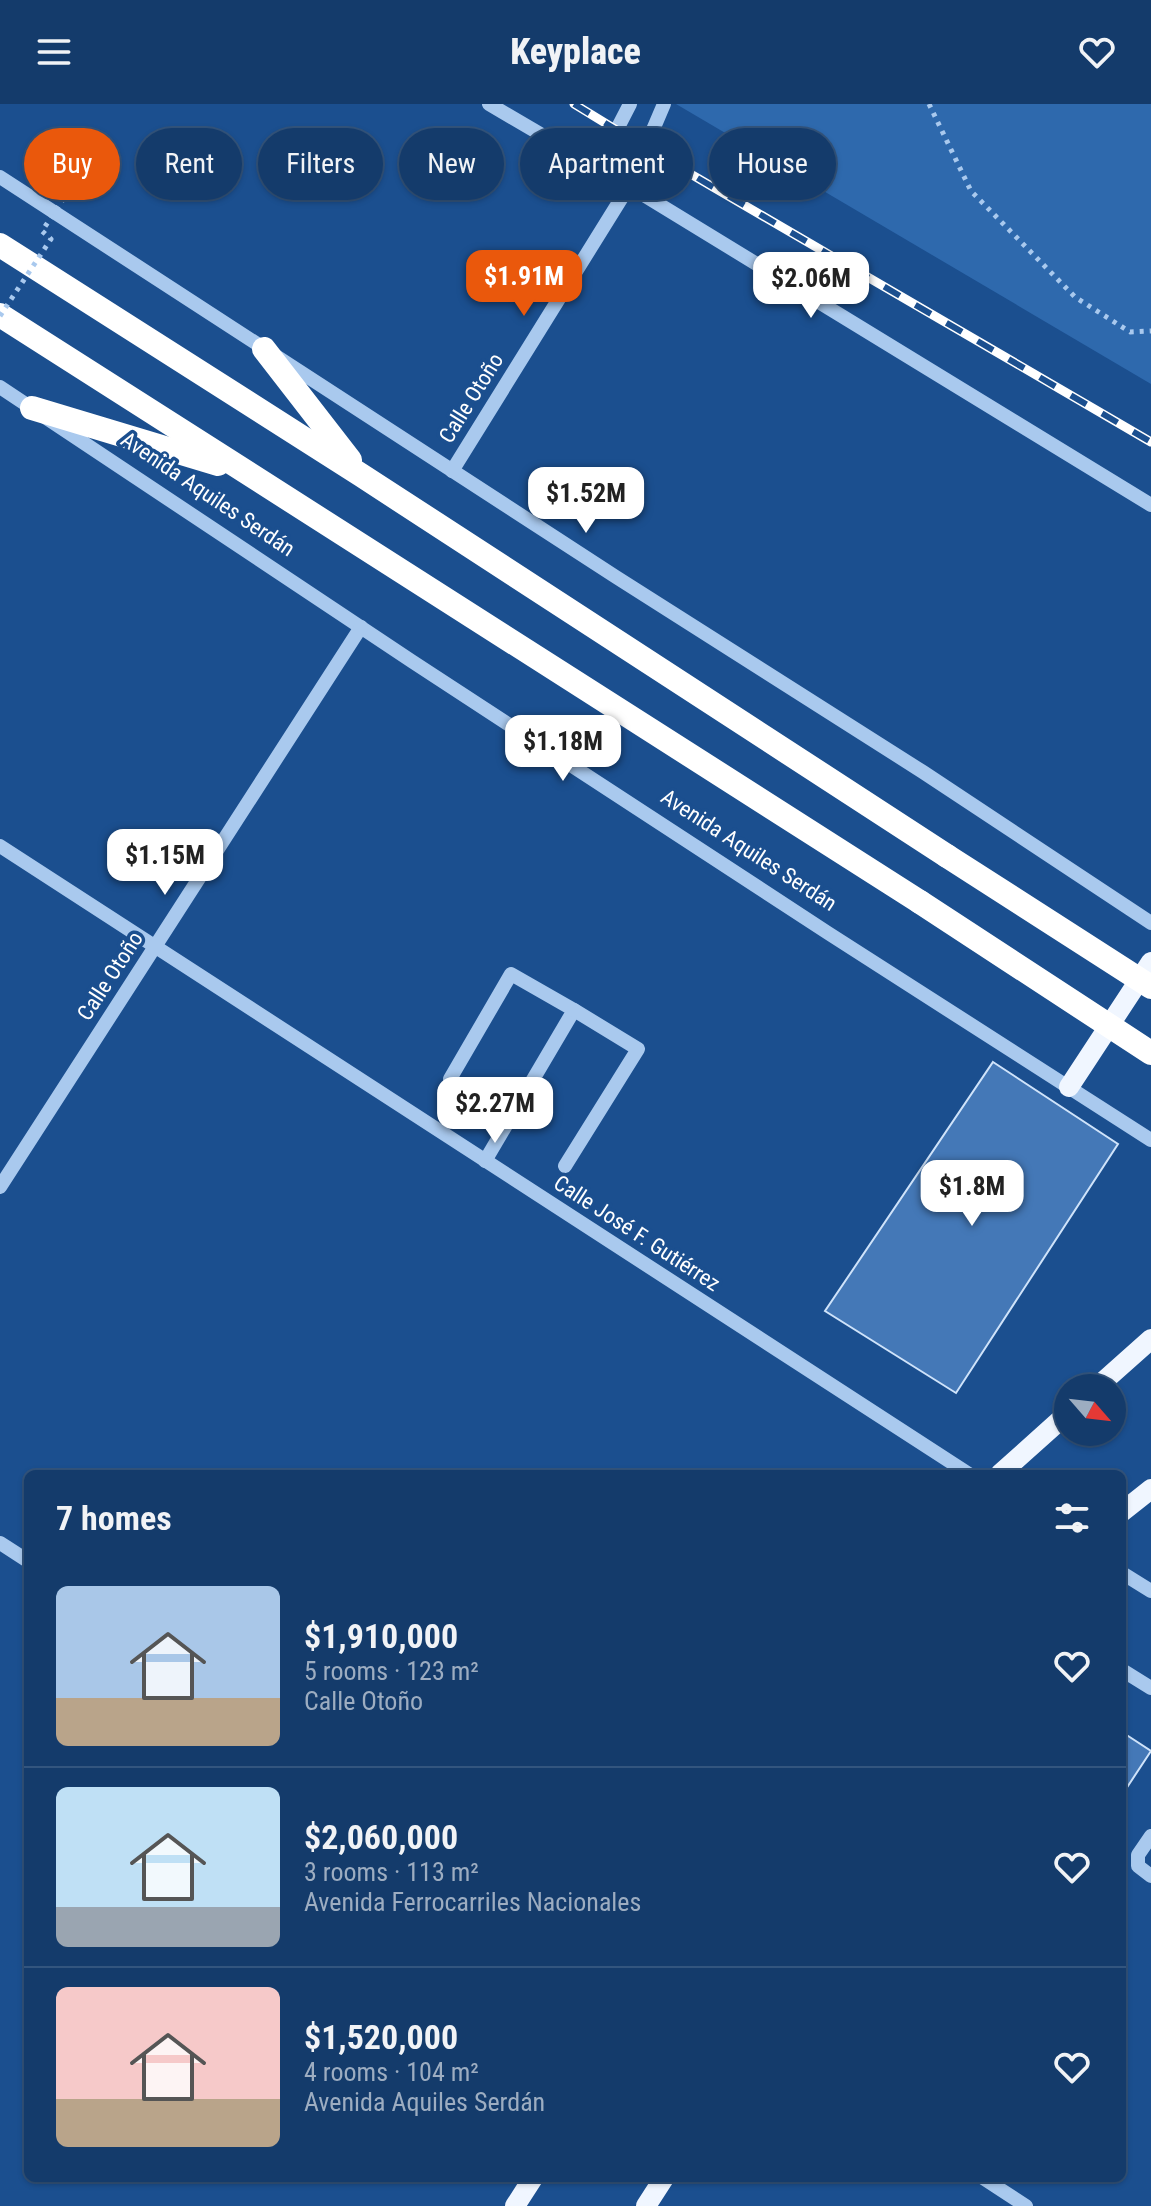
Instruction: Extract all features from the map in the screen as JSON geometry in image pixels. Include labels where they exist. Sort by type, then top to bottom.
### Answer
[{"type":"highway","points":[[0,245],[1151,987]]},
{"type":"highway","name":"Avenida Aquiles Serdán","points":[[0,316],[920,902],[1151,1053]]},
{"type":"highway","points":[[264,349],[361,475]]},
{"type":"highway","points":[[32,408],[246,473]]},
{"type":"main road","points":[[1069,1087],[1151,962]]},
{"type":"main road","points":[[1112,1374],[1151,1339]]},
{"type":"main road","points":[[1004,1470],[1054,1426]]},
{"type":"main road","points":[[1126,1509],[1151,1489]]},
{"type":"main road","points":[[515,2206],[530,2182]]},
{"type":"main road","points":[[646,2206],[661,2182]]},
{"type":"street","points":[[489,104],[530,128]]},
{"type":"street","points":[[618,128],[630,104]]},
{"type":"street","name":"Calle Otoño","points":[[654,128],[664,104]]},
{"type":"street","points":[[0,177],[1151,923]]},
{"type":"street","name":"Calle Otoño","points":[[452,471],[620,200]]},
{"type":"street","points":[[652,200],[1151,505]]},
{"type":"street","name":"Avenida Aquiles Serdán","points":[[0,387],[801,915],[1151,1140]]},
{"type":"street","name":"Calle Otoño","points":[[0,1187],[361,627]]},
{"type":"street","name":"Calle José F. Gutiérrez","points":[[0,846],[963,1470]]},
{"type":"street","points":[[450,1079],[511,974],[638,1049],[565,1166]]},
{"type":"street","points":[[485,1161],[574,1010]]},
{"type":"street","points":[[0,1543],[24,1558]]},
{"type":"street","points":[[1126,1575],[1151,1591]]},
{"type":"street","points":[[1126,1672],[1151,1688]]},
{"type":"street","points":[[1151,1836],[1138,1855],[1138,1866],[1151,1876]]},
{"type":"street","points":[[989,2182],[1020,2204]]},
{"type":"path","points":[[929,104],[971,191],[1075,297],[1130,332],[1151,331]]},
{"type":"path","points":[[0,316],[51,239],[42,231],[63,200]]},
{"type":"shaded area","points":[[676,104],[1151,104],[1151,384],[836,198],[836,128],[717,128]]},
{"type":"building","points":[[993,1062],[1118,1144],[956,1393],[825,1311]]},
{"type":"building","points":[[1126,1735],[1151,1751],[1126,1789]]},
{"type":"railway","points":[[574,104],[1151,442]]}]
